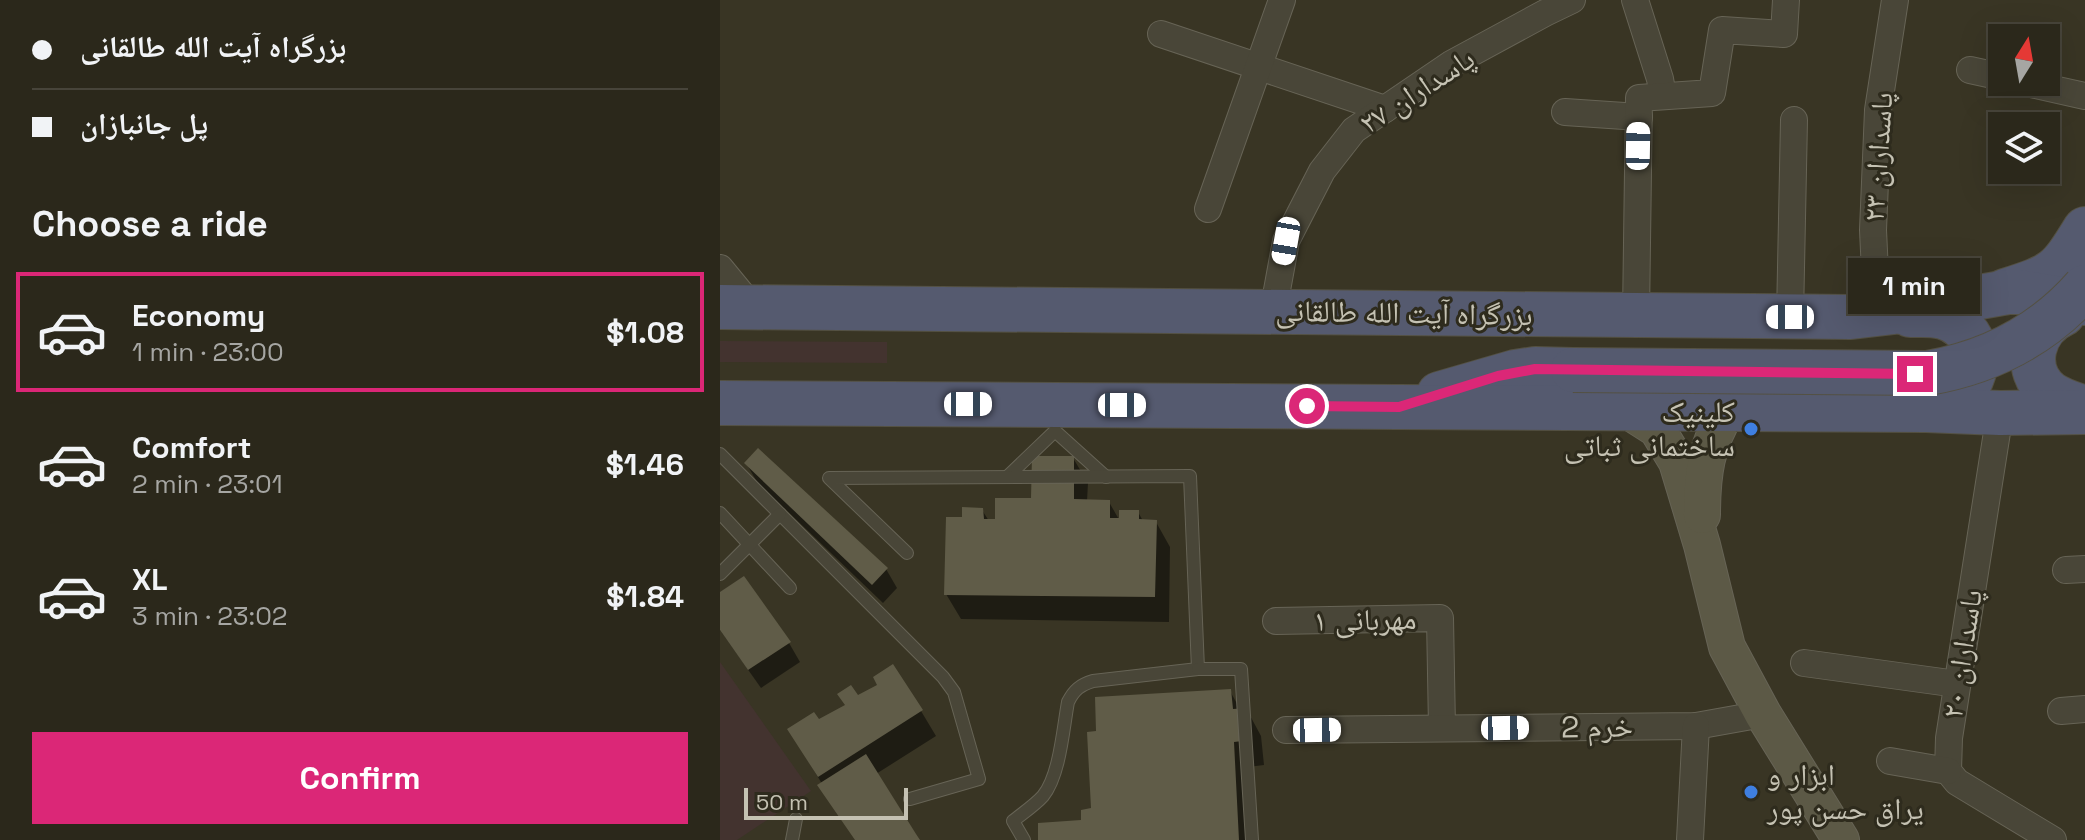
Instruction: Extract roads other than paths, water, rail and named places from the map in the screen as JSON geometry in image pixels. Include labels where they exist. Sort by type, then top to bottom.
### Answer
[{"type":"highway","points":[[2085,229],[2085,241]]},
{"type":"highway","points":[[1992,295],[2051,274],[2085,229]]},
{"type":"highway","points":[[1399,407],[1498,376],[1535,369],[1928,373],[1963,367],[2002,351],[2037,330],[2085,287]]},
{"type":"highway","name":"بزرگراه آیت الله طالقانی","points":[[736,307],[1790,317],[1864,316],[2019,292],[2085,303]]},
{"type":"highway","points":[[2085,311],[2068,312],[2051,320],[2039,334],[2033,352],[2035,370],[2044,387],[2058,398],[2085,410]]},
{"type":"highway","points":[[1864,316],[1940,316],[1960,325],[1968,334],[1973,344],[1976,366],[1969,387],[1952,401],[1926,410]]},
{"type":"highway","points":[[720,403],[1926,410],[2000,413],[2085,410]]},
{"type":"main road","points":[[1624,408],[1657,429],[1677,462],[1702,545],[1727,647],[1763,714],[1841,840]]},
{"type":"main road","points":[[1702,545],[1702,478],[1715,430],[1728,409]]},
{"type":"street","points":[[1208,209],[1282,0]]},
{"type":"street","points":[[1635,0],[1663,96]]},
{"type":"street","points":[[1636,315],[1639,98],[1712,93],[1722,30],[1784,34],[1786,0]]},
{"type":"street","name":"پاسداران ۲۳","points":[[1864,316],[1873,230],[1878,110],[1895,0]]},
{"type":"street","name":"پاسداران ۲۷","points":[[1273,312],[1286,241],[1322,171],[1354,130],[1451,64],[1567,1]]},
{"type":"street","points":[[1161,34],[1385,109]]},
{"type":"street","points":[[1970,70],[1988,74]]},
{"type":"street","points":[[2060,90],[2085,96]]},
{"type":"street","points":[[1565,112],[1639,117]]},
{"type":"street","points":[[1790,317],[1794,120]]},
{"type":"street","points":[[720,268],[736,307]]},
{"type":"street","name":"پاسداران ۲۰","points":[[1948,771],[1949,738],[2000,413]]},
{"type":"street","name":"مهربانی ۱","points":[[1276,621],[1440,618],[1442,728]]},
{"type":"street","points":[[1804,663],[1957,684]]},
{"type":"street","name":"خرم 2","points":[[1286,730],[1696,726],[1763,714]]},
{"type":"street","points":[[1690,840],[1696,726]]},
{"type":"street","points":[[1890,761],[1948,771],[1957,782],[2053,840]]},
{"type":"lane","points":[[1007,477],[1055,431],[1106,477]]},
{"type":"lane","points":[[720,454],[943,677],[954,692],[979,779],[910,799]]},
{"type":"lane","points":[[907,553],[829,478],[1190,476],[1198,669]]},
{"type":"lane","points":[[720,513],[790,588]]},
{"type":"lane","points":[[720,574],[780,514]]},
{"type":"lane","points":[[1024,840],[1013,821],[1043,796],[1053,777],[1068,702],[1078,687],[1093,681],[1198,669],[1241,669],[1252,840]]},
{"type":"lane","points":[[792,840],[796,819]]},
{"type":"place","name":"کلینیک ساختمانی ثباتی","points":[[1751,429]]},
{"type":"place","name":"ابزار و یراق حسن پور","points":[[1751,792]]}]
